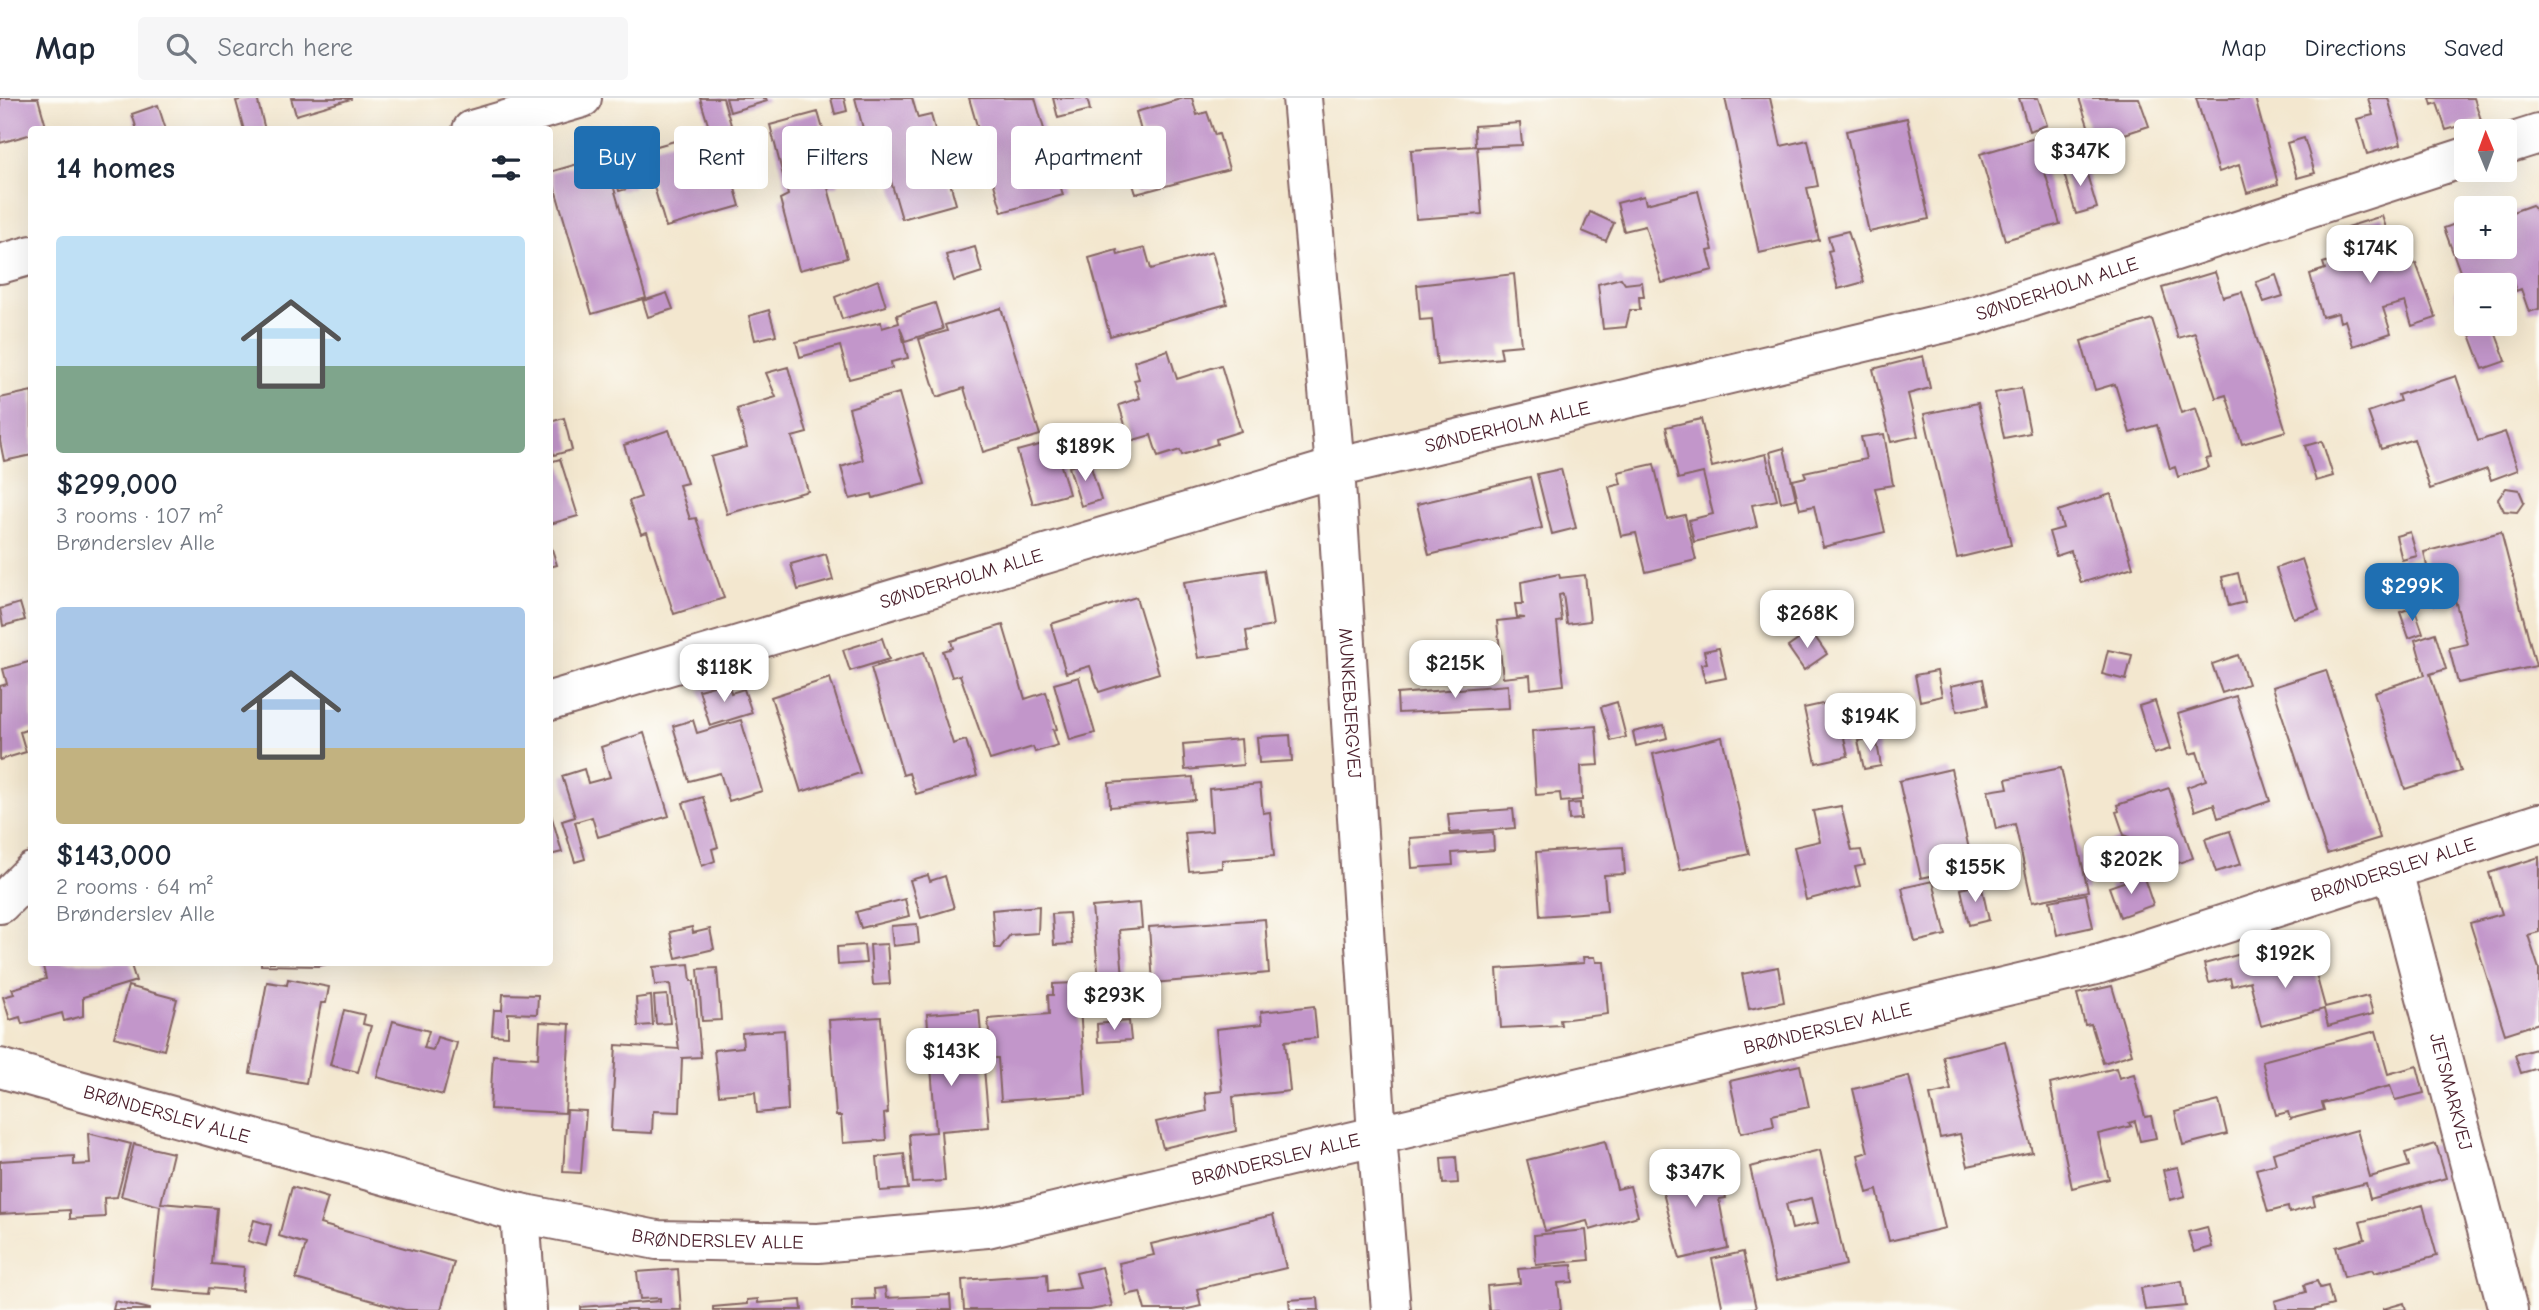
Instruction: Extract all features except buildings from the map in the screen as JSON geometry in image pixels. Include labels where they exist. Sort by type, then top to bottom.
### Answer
[{"type":"street","points":[[486,126],[582,98]]},
{"type":"street","name":"MUNKEBJERGVEJ","points":[[1301,98],[1335,468],[1377,1135],[1391,1310]]},
{"type":"street","points":[[2517,141],[2539,134]]},
{"type":"street","name":"SØNDERHOLM ALLE","points":[[553,700],[1335,468],[1974,316],[2454,161]]},
{"type":"street","points":[[0,264],[28,256]]},
{"type":"street","name":"BRØNDERSLEV ALLE","points":[[0,1068],[520,1213],[657,1240],[818,1243],[987,1228],[2100,964],[2539,823]]},
{"type":"street","name":"JETSMARKVEJ","points":[[2393,871],[2508,1310]]},
{"type":"street","points":[[0,904],[28,876]]},
{"type":"street","points":[[520,1213],[527,1310]]}]
